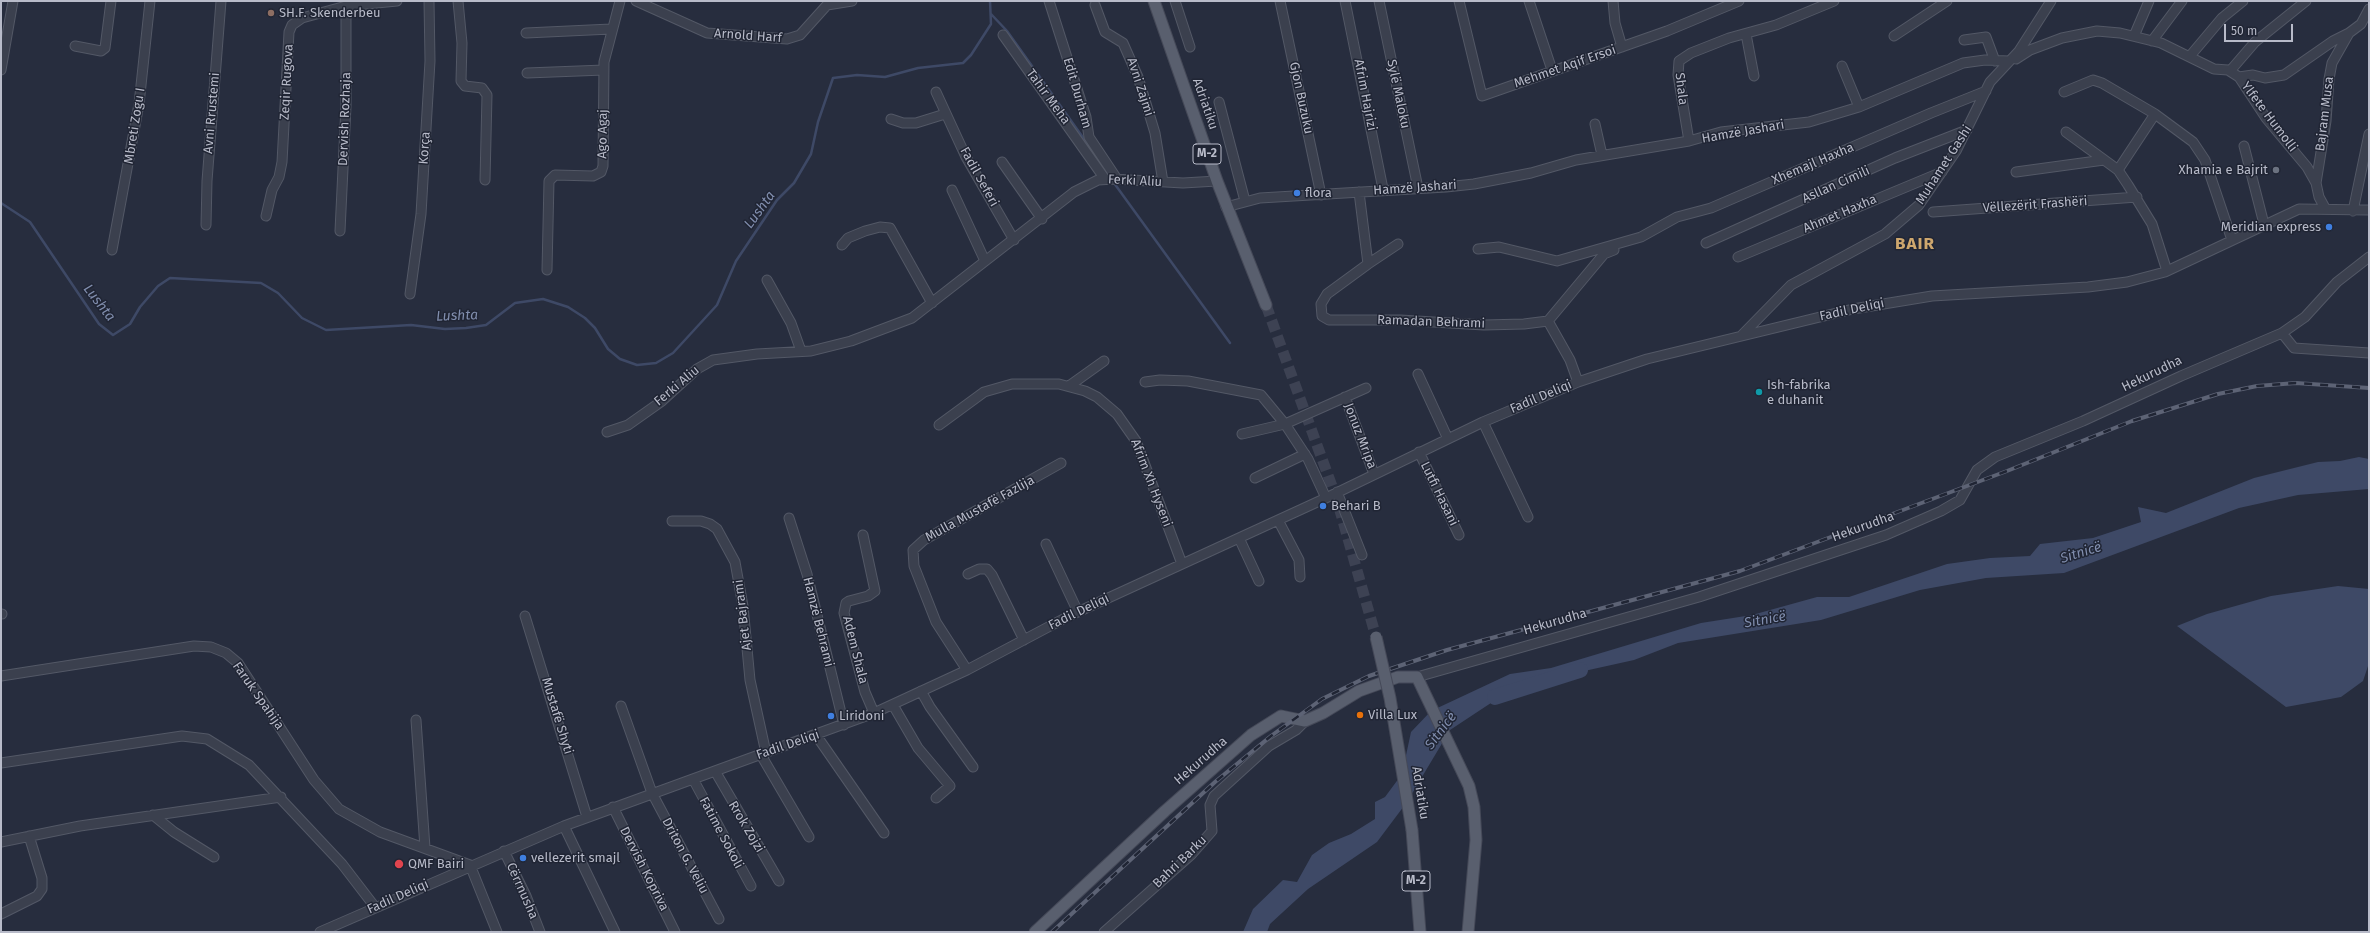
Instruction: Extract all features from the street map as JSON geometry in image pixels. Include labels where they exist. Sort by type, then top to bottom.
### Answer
[{"type":"main road","name":"Adriatiku","points":[[1154,1],[1226,206],[1266,305]]},
{"type":"main road","name":"Adriatiku","points":[[1376,637],[1390,698],[1412,830],[1420,932]]},
{"type":"main road","points":[[1417,676],[1469,786],[1474,807],[1476,840],[1468,932]]},
{"type":"main road","name":"Hekurudha","points":[[1035,932],[1165,811],[1251,735],[1281,716],[1305,721],[1323,713],[1359,691],[1398,677],[1417,676]]},
{"type":"street","points":[[1,70],[13,1]]},
{"type":"street","points":[[75,46],[101,51],[105,48],[111,1]]},
{"type":"street","name":"Mbreti Zogu I","points":[[112,250],[139,104],[150,1]]},
{"type":"street","name":"Avni Rrustemi","points":[[206,225],[207,181],[221,1]]},
{"type":"street","points":[[367,2],[397,1]]},
{"type":"street","name":"Korça","points":[[410,294],[421,214],[430,61],[429,1]]},
{"type":"street","points":[[458,1],[461,23],[461,81],[465,86],[482,88],[487,95],[485,180]]},
{"type":"street","name":"Ago Agaj","points":[[547,270],[548,187],[551,176],[560,174],[593,176],[601,172],[603,166],[604,70],[611,29],[620,1]]},
{"type":"street","name":"Arnold Harf","points":[[636,1],[706,33],[787,39],[800,35],[827,5],[852,1]]},
{"type":"street","name":"Edit Durham","points":[[1049,1],[1086,117],[1089,137],[1111,179]]},
{"type":"street","points":[[1175,1],[1190,47]]},
{"type":"street","name":"Gjon Buzuku","points":[[1280,1],[1320,195]]},
{"type":"street","name":"Afrim Hajrizi","points":[[1345,1],[1383,189]]},
{"type":"street","name":"Sylë Maloku","points":[[1378,1],[1418,188]]},
{"type":"street","name":"Mehmet Aqif Ersoi","points":[[1459,1],[1482,96],[1552,70],[1622,47],[1739,1]]},
{"type":"street","points":[[1529,1],[1552,70]]},
{"type":"street","points":[[1613,1],[1615,23],[1622,47]]},
{"type":"street","name":"Shala","points":[[1689,141],[1678,75],[1679,61],[1691,54],[1790,20],[1834,1]]},
{"type":"street","points":[[1894,36],[1947,1]]},
{"type":"street","name":"Muhamet Gashi","points":[[1742,336],[1791,285],[1885,234],[1912,212],[1942,172],[1967,130],[1990,82],[2030,36],[2051,1]]},
{"type":"street","points":[[2134,36],[2148,1]]},
{"type":"street","points":[[2152,41],[2182,1]]},
{"type":"street","points":[[2190,56],[2222,18],[2243,1]]},
{"type":"street","points":[[2230,71],[2255,42],[2306,1]]},
{"type":"street","name":"Zeqir Rugova","points":[[266,216],[272,190],[280,177],[289,32],[292,25],[302,18],[367,2]]},
{"type":"street","name":"Avni Zajmi","points":[[1096,5],[1105,32],[1123,43],[1138,77],[1154,133],[1163,182]]},
{"type":"street","name":"Dervish Rozhaja","points":[[340,231],[346,106],[346,6]]},
{"type":"street","name":"Bajram Musa","points":[[2316,183],[2328,112],[2328,79],[2332,63],[2350,33],[2361,24],[2369,9]]},
{"type":"street","points":[[526,33],[611,29]]},
{"type":"street","name":"Ylfete Humolli","points":[[2007,63],[2030,50],[2081,33],[2097,31],[2134,36],[2152,41],[2190,56],[2214,69],[2230,71],[2239,77],[2266,118],[2307,167],[2316,183],[2318,197],[2325,208]]},
{"type":"street","points":[[2239,77],[2253,75],[2265,78],[2284,75],[2333,41],[2350,33]]},
{"type":"street","points":[[1746,34],[1754,76]]},
{"type":"street","name":"Tahir Meha","points":[[1003,35],[1111,179]]},
{"type":"street","points":[[1964,40],[1986,37],[1995,61]]},
{"type":"street","name":"Hamzë Jashari","points":[[1226,206],[1260,198],[1474,184],[1531,173],[1576,160],[1689,141],[1722,132],[1809,122],[1859,107],[1963,63],[1995,61],[2007,63]]},
{"type":"street","points":[[1842,66],[1859,107]]},
{"type":"street","points":[[528,73],[604,70]]},
{"type":"street","points":[[2064,92],[2093,80],[2155,114],[2193,142],[2205,160],[2232,240]]},
{"type":"street","name":"Xhemajl Haxha","points":[[1548,321],[1604,254],[1677,218],[1711,208],[1931,112],[1986,91]]},
{"type":"street","name":"Fadil Seferi","points":[[936,92],[945,114],[1014,240]]},
{"type":"street","points":[[1219,102],[1245,201]]},
{"type":"street","points":[[891,119],[903,123],[916,123],[945,114]]},
{"type":"street","points":[[2118,170],[2155,114]]},
{"type":"street","points":[[1595,124],[1602,155]]},
{"type":"street","name":"Asllan Cimili","points":[[1706,243],[1896,158],[1967,130]]},
{"type":"street","points":[[2066,132],[2118,170],[2137,197],[2152,224],[2167,271]]},
{"type":"street","points":[[2353,211],[2369,134]]},
{"type":"street","points":[[2244,146],[2264,224]]},
{"type":"street","points":[[2016,172],[2104,160]]},
{"type":"street","points":[[1002,162],[1042,219]]},
{"type":"street","name":"Ahmet Haxha","points":[[1738,257],[1942,172]]},
{"type":"street","name":"Ferki Aliu","points":[[607,432],[628,425],[662,401],[691,373],[713,360],[757,354],[784,354],[801,352],[851,341],[912,318],[1042,219],[1074,192],[1111,179],[1163,182],[1217,181]]},
{"type":"street","points":[[952,190],[986,261]]},
{"type":"street","points":[[1359,192],[1368,264]]},
{"type":"street","name":"Vëllezërit Frashëri","points":[[1933,212],[2137,197]]},
{"type":"street","name":"Fadil Deliqi","points":[[320,932],[470,865],[564,826],[652,793],[844,726],[893,705],[967,670],[1078,612],[1326,498],[1484,422],[1578,382],[1647,359],[1854,309],[1932,296],[2088,287],[2127,282],[2167,271],[2264,224],[2299,209],[2325,208],[2353,211],[2369,210]]},
{"type":"street","points":[[842,245],[848,238],[880,227],[890,228],[932,303]]},
{"type":"street","name":"Xhemajl Haxha","points":[[1478,249],[1499,247],[1557,261],[1641,237]]},
{"type":"street","name":"Ramadan Behrami","points":[[1398,244],[1327,294],[1321,304],[1322,316],[1329,320],[1400,320],[1484,325],[1524,324],[1548,321]]},
{"type":"street","name":"Hekurudha","points":[[1417,676],[1699,597],[1886,536],[1941,511],[1960,500],[1978,470],[1995,457],[2083,421],[2181,376],[2282,333],[2305,317],[2337,282],[2369,257]]},
{"type":"street","points":[[767,280],[791,323],[801,352]]},
{"type":"street","points":[[1548,321],[1570,360],[1578,382]]},
{"type":"street","points":[[2282,333],[2294,348],[2369,353]]},
{"type":"street","points":[[1069,386],[1104,361]]},
{"type":"street","points":[[1418,374],[1448,439]]},
{"type":"street","points":[[1145,382],[1160,380],[1188,381],[1261,395],[1285,424],[1313,466],[1326,498]]},
{"type":"street","name":"Afrim Xh Hyseni","points":[[938,425],[984,392],[997,387],[1012,384],[1046,382],[1069,386],[1085,391],[1108,404],[1131,432],[1144,458],[1182,564]]},
{"type":"street","name":"Jonuz Mripa","points":[[1242,434],[1285,424],[1366,388]]},
{"type":"street","name":"Jonuz Mripa","points":[[1345,397],[1374,474]]},
{"type":"street","points":[[1484,422],[1528,517]]},
{"type":"street","name":"Lutfi Hasani","points":[[1419,452],[1458,535]]},
{"type":"street","points":[[1255,478],[1305,454]]},
{"type":"street","name":"Mulla Mustafë Fazlija","points":[[967,670],[936,622],[914,566],[913,550],[924,540],[1061,463]]},
{"type":"street","points":[[1337,492],[1362,555]]},
{"type":"street","name":"Hamzë Behrami","points":[[789,518],[811,589],[844,726]]},
{"type":"street","points":[[1278,520],[1299,560],[1300,577]]},
{"type":"street","name":"Ajet Bajrami","points":[[672,521],[701,521],[710,524],[717,529],[735,562],[743,606],[750,680],[764,754],[809,837]]},
{"type":"street","name":"Adem Shala","points":[[863,535],[874,591],[868,596],[846,603],[844,613],[865,692],[874,713]]},
{"type":"street","points":[[1239,538],[1259,581]]},
{"type":"street","points":[[1046,544],[1078,612]]},
{"type":"street","points":[[968,574],[979,569],[987,569],[992,575],[1024,640]]},
{"type":"street","name":"Mustafë Shyti","points":[[525,616],[587,817]]},
{"type":"street","name":"Faruk Spahija","points":[[1,676],[194,646],[211,647],[226,653],[238,663],[314,780],[340,810],[380,832],[470,865]]},
{"type":"street","points":[[921,691],[973,767]]},
{"type":"street","points":[[893,705],[918,748],[950,786],[936,798]]},
{"type":"street","points":[[621,706],[652,793]]},
{"type":"street","points":[[416,720],[425,848]]},
{"type":"street","name":"Bahri Barku","points":[[1104,932],[1191,855],[1212,831],[1210,805],[1214,796],[1269,746],[1296,730],[1305,721]]},
{"type":"street","points":[[816,735],[884,833]]},
{"type":"street","points":[[1,763],[182,736],[207,739],[225,748],[249,765],[342,864],[375,907]]},
{"type":"street","name":"Rrok Zojzi","points":[[715,771],[779,881]]},
{"type":"street","name":"Fatime Sokoli","points":[[693,779],[751,886]]},
{"type":"street","name":"Driton G. Veliu","points":[[652,793],[719,920]]},
{"type":"street","points":[[1,842],[153,815],[281,798]]},
{"type":"street","name":"Dervish Kopriva","points":[[613,807],[675,932]]},
{"type":"street","points":[[153,815],[174,832],[214,857]]},
{"type":"street","points":[[564,826],[616,932]]},
{"type":"street","points":[[1,914],[37,896],[42,889],[42,878],[29,836]]},
{"type":"street","name":"Cërrnusha","points":[[504,851],[526,896],[540,932]]},
{"type":"street","points":[[470,865],[497,932]]},
{"type":"water","points":[[2359,457],[2369,459],[2369,489],[2298,495],[2239,508],[2064,573],[1986,578],[1920,590],[1821,620],[1678,643],[1634,660],[1530,683],[1497,699],[1450,730],[1407,802],[1377,842],[1308,889],[1270,924],[1267,932],[1243,932],[1253,909],[1283,880],[1297,882],[1312,855],[1329,843],[1351,834],[1375,819],[1375,802],[1385,797],[1402,774],[1411,732],[1431,711],[1510,674],[1551,668],[1701,623],[1752,615],[1817,597],[1849,597],[1947,564],[1990,558],[2030,556],[2040,544],[2093,538],[2141,522],[2138,507],[2166,513],[2254,478],[2318,462],[2340,461]]},
{"type":"water","points":[[2338,586],[2369,589],[2369,663],[2363,681],[2341,697],[2286,707],[2177,626],[2207,614],[2271,596]]},
{"type":"waterway","name":"Lushta","points":[[1,203],[30,222],[99,324],[113,335],[130,324],[140,307],[158,286],[170,278],[261,283],[278,293],[302,318],[326,330],[411,325],[445,329],[466,328],[486,325],[515,303],[543,299],[568,307],[585,318],[595,328],[608,349],[620,359],[637,365],[656,363],[673,353],[717,305],[736,261],[777,200],[794,183],[811,154],[818,122],[833,78],[857,75],[885,77],[918,68],[963,63],[971,55],[991,24],[990,1]]},
{"type":"waterway","points":[[991,14],[1007,31],[1109,174]]},
{"type":"waterway","points":[[1114,183],[1230,343]]},
{"type":"waterway","name":"Sitnicë","points":[[1495,697],[1580,670]]},
{"type":"tunnel","points":[[1266,305],[1337,500],[1376,637]]},
{"type":"railway","points":[[1052,932],[1215,782],[1271,736],[1322,699],[1369,676],[1447,650],[1740,571],[2007,471],[2132,421],[2218,394],[2257,386],[2296,383],[2369,388]]},
{"type":"place","name":"SH.F. Skenderbeu","points":[[271,13]]},
{"type":"place","name":"Xhamia e Bajrit","points":[[2276,170]]},
{"type":"place","name":"flora","points":[[1297,193]]},
{"type":"place","name":"Meridian express","points":[[2329,227]]},
{"type":"place","name":"Ish-fabrika e duhanit","points":[[1759,392]]},
{"type":"place","name":"Behari B","points":[[1323,506]]},
{"type":"place","name":"Villa Lux","points":[[1360,715]]},
{"type":"place","name":"Liridoni","points":[[831,716]]},
{"type":"place","name":"vellezerit smajl","points":[[523,858]]},
{"type":"place","name":"QMF Bairi","points":[[399,864]]},
{"type":"district","name":"BAIR","points":[[1915,244]]}]
